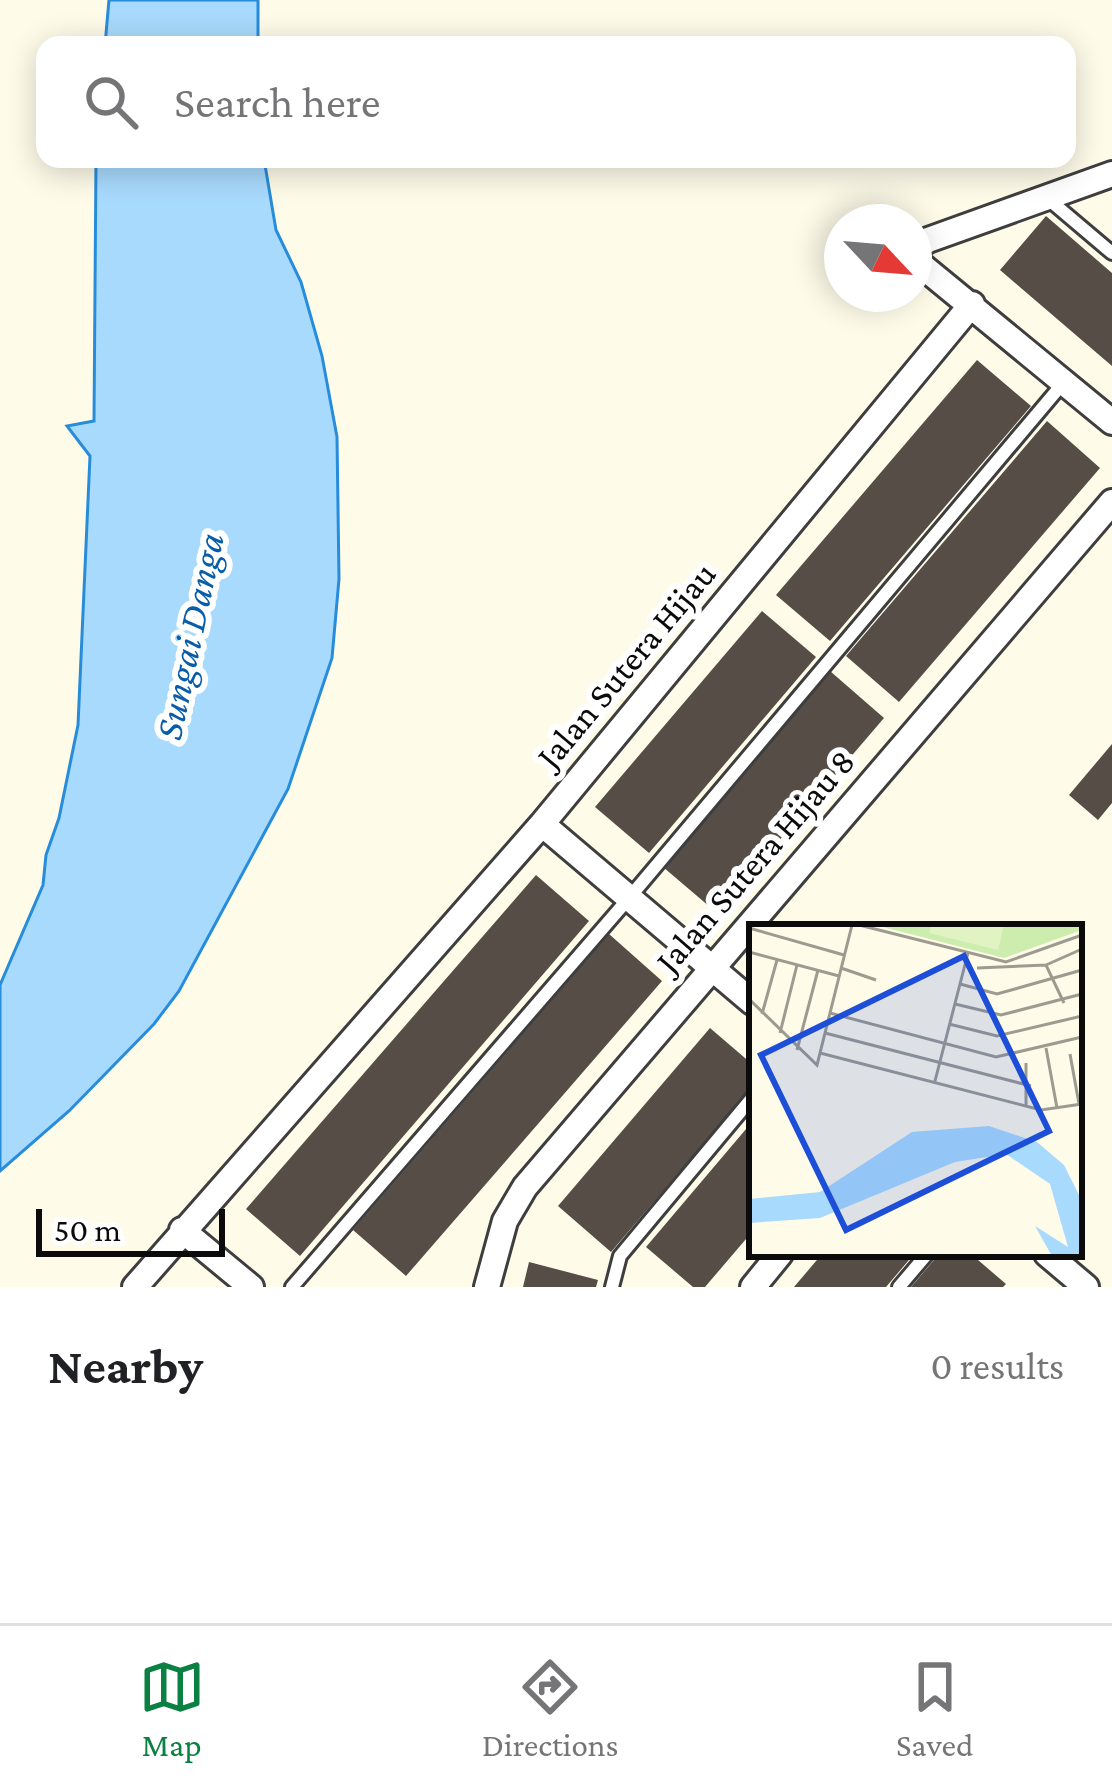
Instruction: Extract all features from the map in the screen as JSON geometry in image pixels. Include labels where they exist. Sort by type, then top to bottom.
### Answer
[{"type":"street","points":[[1112,174],[915,248],[916,261],[1112,422]]},
{"type":"street","name":"Jalan Sutera Hijau","points":[[135,1287],[542,824],[972,304]]},
{"type":"street","name":"Jalan Sutera Hijau 8","points":[[487,1287],[514,1202],[710,967],[1112,502]]},
{"type":"street","points":[[542,824],[749,1000]]},
{"type":"street","points":[[182,1230],[251,1287]]},
{"type":"street","points":[[753,1287],[778,1257]]},
{"type":"street","points":[[1051,1257],[1086,1287]]},
{"type":"lane","points":[[1047,198],[1112,253]]},
{"type":"lane","points":[[292,1287],[629,898],[1064,381]]},
{"type":"lane","points":[[612,1287],[620,1256],[749,1102]]},
{"type":"lane","points":[[899,1287],[924,1257]]},
{"type":"water","points":[[109,0],[258,0],[258,36],[106,36]]},
{"type":"water","name":"Sungai Danga","points":[[96,168],[266,168],[276,230],[301,282],[322,356],[337,437],[339,579],[332,658],[288,789],[179,991],[154,1024],[69,1111],[0,1171],[0,985],[43,885],[78,725],[90,456],[67,426],[94,421]]},
{"type":"building","points":[[1046,216],[1112,273],[1112,366],[1000,270]]},
{"type":"building","points":[[977,360],[1031,406],[830,641],[776,595]]},
{"type":"building","points":[[1047,421],[1100,468],[899,702],[846,656]]},
{"type":"building","points":[[762,611],[816,657],[649,853],[595,807]]},
{"type":"building","points":[[830,671],[884,718],[717,913],[663,867]]},
{"type":"building","points":[[1112,744],[1112,803],[1098,820],[1069,795]]},
{"type":"building","points":[[536,875],[589,921],[300,1256],[246,1209]]},
{"type":"building","points":[[609,934],[662,981],[406,1276],[353,1230]]},
{"type":"building","points":[[710,1028],[749,1061],[749,1091],[611,1252],[558,1206]]},
{"type":"building","points":[[749,1126],[749,1236],[705,1287],[693,1287],[646,1247]]},
{"type":"building","points":[[819,1257],[911,1257],[886,1287],[794,1287]]},
{"type":"building","points":[[936,1257],[974,1257],[1006,1284],[1003,1287],[911,1287]]},
{"type":"building","points":[[529,1262],[598,1280],[596,1287],[523,1287]]}]
